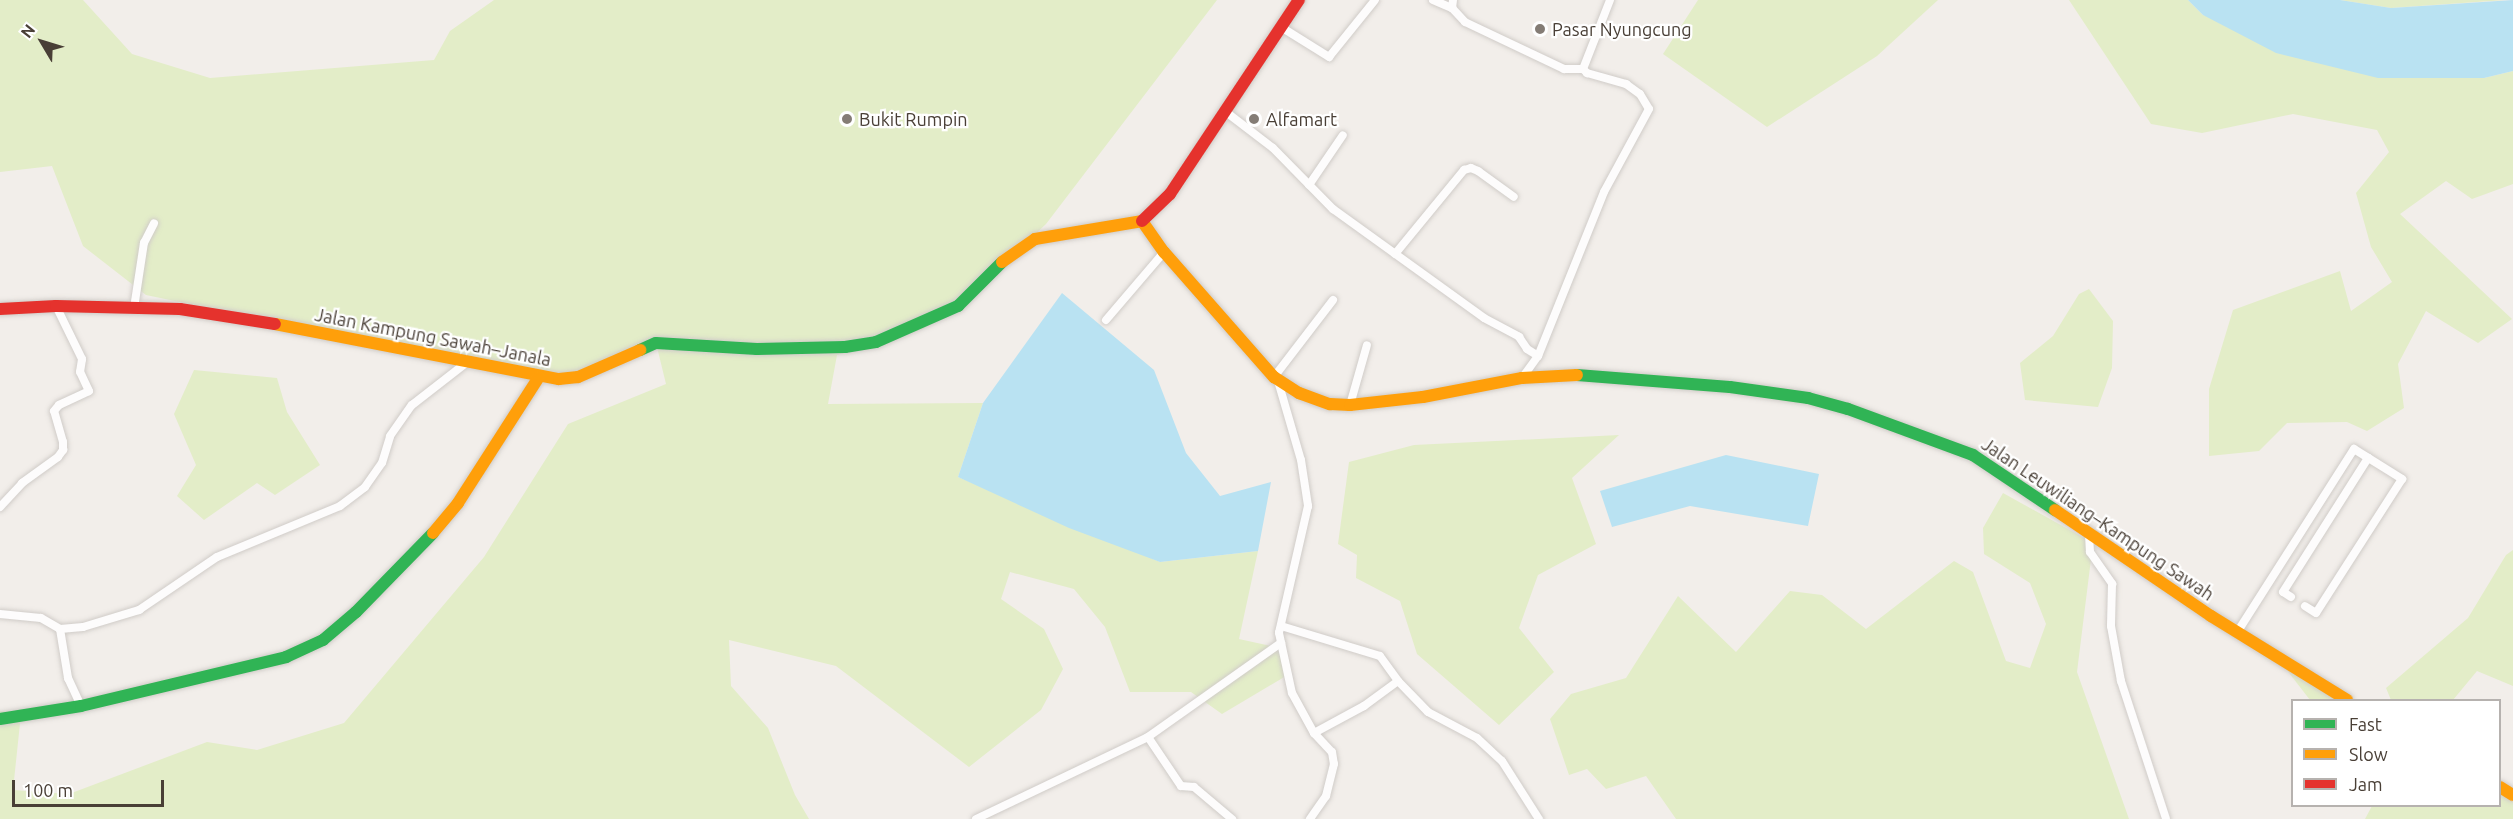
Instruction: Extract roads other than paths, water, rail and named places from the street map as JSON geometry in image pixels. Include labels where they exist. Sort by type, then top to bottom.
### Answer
[{"type":"main road","points":[[1142,221],[1170,194],[1299,0]]},
{"type":"main road","name":"Jalan Leuwiliang–Kampung Sawah","points":[[1142,221],[1164,252],[1276,379],[1299,393],[1330,404],[1350,405],[1423,398],[1522,378],[1570,375],[1730,387],[1808,398],[1848,409],[1973,456],[2211,616],[2345,699]]},
{"type":"main road","name":"Jalan Kampung Sawah–Janala","points":[[0,309],[56,306],[180,309],[227,315],[466,363],[559,379],[578,377],[656,343],[757,349],[845,346],[876,342],[958,306],[1005,259],[1035,239],[1142,221]]},
{"type":"main road","points":[[0,718],[81,706],[286,657],[323,640],[339,629],[430,536],[458,503],[539,377]]},
{"type":"street","points":[[1281,27],[1329,57],[1375,0]]},
{"type":"street","points":[[1433,0],[1452,4],[1465,22],[1564,69],[1583,69],[1587,73],[1626,84],[1640,94],[1649,109],[1604,192],[1538,356],[1522,378]]},
{"type":"street","points":[[1583,69],[1610,0]]},
{"type":"street","points":[[1226,112],[1273,148],[1333,210],[1484,318],[1519,337],[1527,349],[1538,356]]},
{"type":"street","points":[[1309,185],[1343,135]]},
{"type":"street","points":[[1395,254],[1464,170],[1471,168],[1478,171],[1514,197]]},
{"type":"street","points":[[134,308],[144,243],[154,223]]},
{"type":"street","points":[[1106,320],[1164,252]]},
{"type":"street","points":[[1313,817],[1326,796],[1334,764],[1332,752],[1314,733],[1292,693],[1279,633],[1308,506],[1301,460],[1276,379],[1333,300]]},
{"type":"street","points":[[0,507],[22,483],[58,457],[63,450],[63,442],[53,417],[54,411],[89,391],[80,372],[82,359],[56,306]]},
{"type":"street","points":[[1350,405],[1367,345]]},
{"type":"street","points":[[0,614],[41,618],[60,629],[83,627],[139,610],[217,557],[340,506],[364,487],[382,463],[390,436],[412,405],[466,363]]},
{"type":"street","points":[[2238,631],[2354,448],[2402,479],[2316,613],[2305,606]]},
{"type":"street","points":[[2291,597],[2283,592],[2368,458]]},
{"type":"street","points":[[2089,534],[2090,552],[2112,584],[2111,626],[2121,681],[2166,819]]},
{"type":"street","points":[[1281,626],[1380,656],[1398,681],[1428,712],[1478,738],[1502,760],[1539,819]]},
{"type":"street","points":[[60,629],[68,678],[81,706]]},
{"type":"street","points":[[976,819],[1148,737],[1281,643]]},
{"type":"street","points":[[1314,733],[1364,706],[1398,681]]},
{"type":"street","points":[[1148,737],[1181,786],[1194,787],[1232,819]]},
{"type":"water","points":[[2188,0],[2340,0],[2391,8],[2513,0],[2513,71],[2484,78],[2378,78],[2276,53],[2203,15]]},
{"type":"water","points":[[1062,293],[1154,370],[1186,453],[1220,496],[1271,482],[1258,551],[1160,562],[1069,528],[958,477],[983,403]]},
{"type":"water","points":[[1726,455],[1819,474],[1808,526],[1690,506],[1612,527],[1600,491]]},
{"type":"place","name":"Pasar Nyungcung","points":[[1540,29]]},
{"type":"place","name":"Bukit Rumpin","points":[[847,119]]},
{"type":"place","name":"Alfamart","points":[[1254,119]]}]
